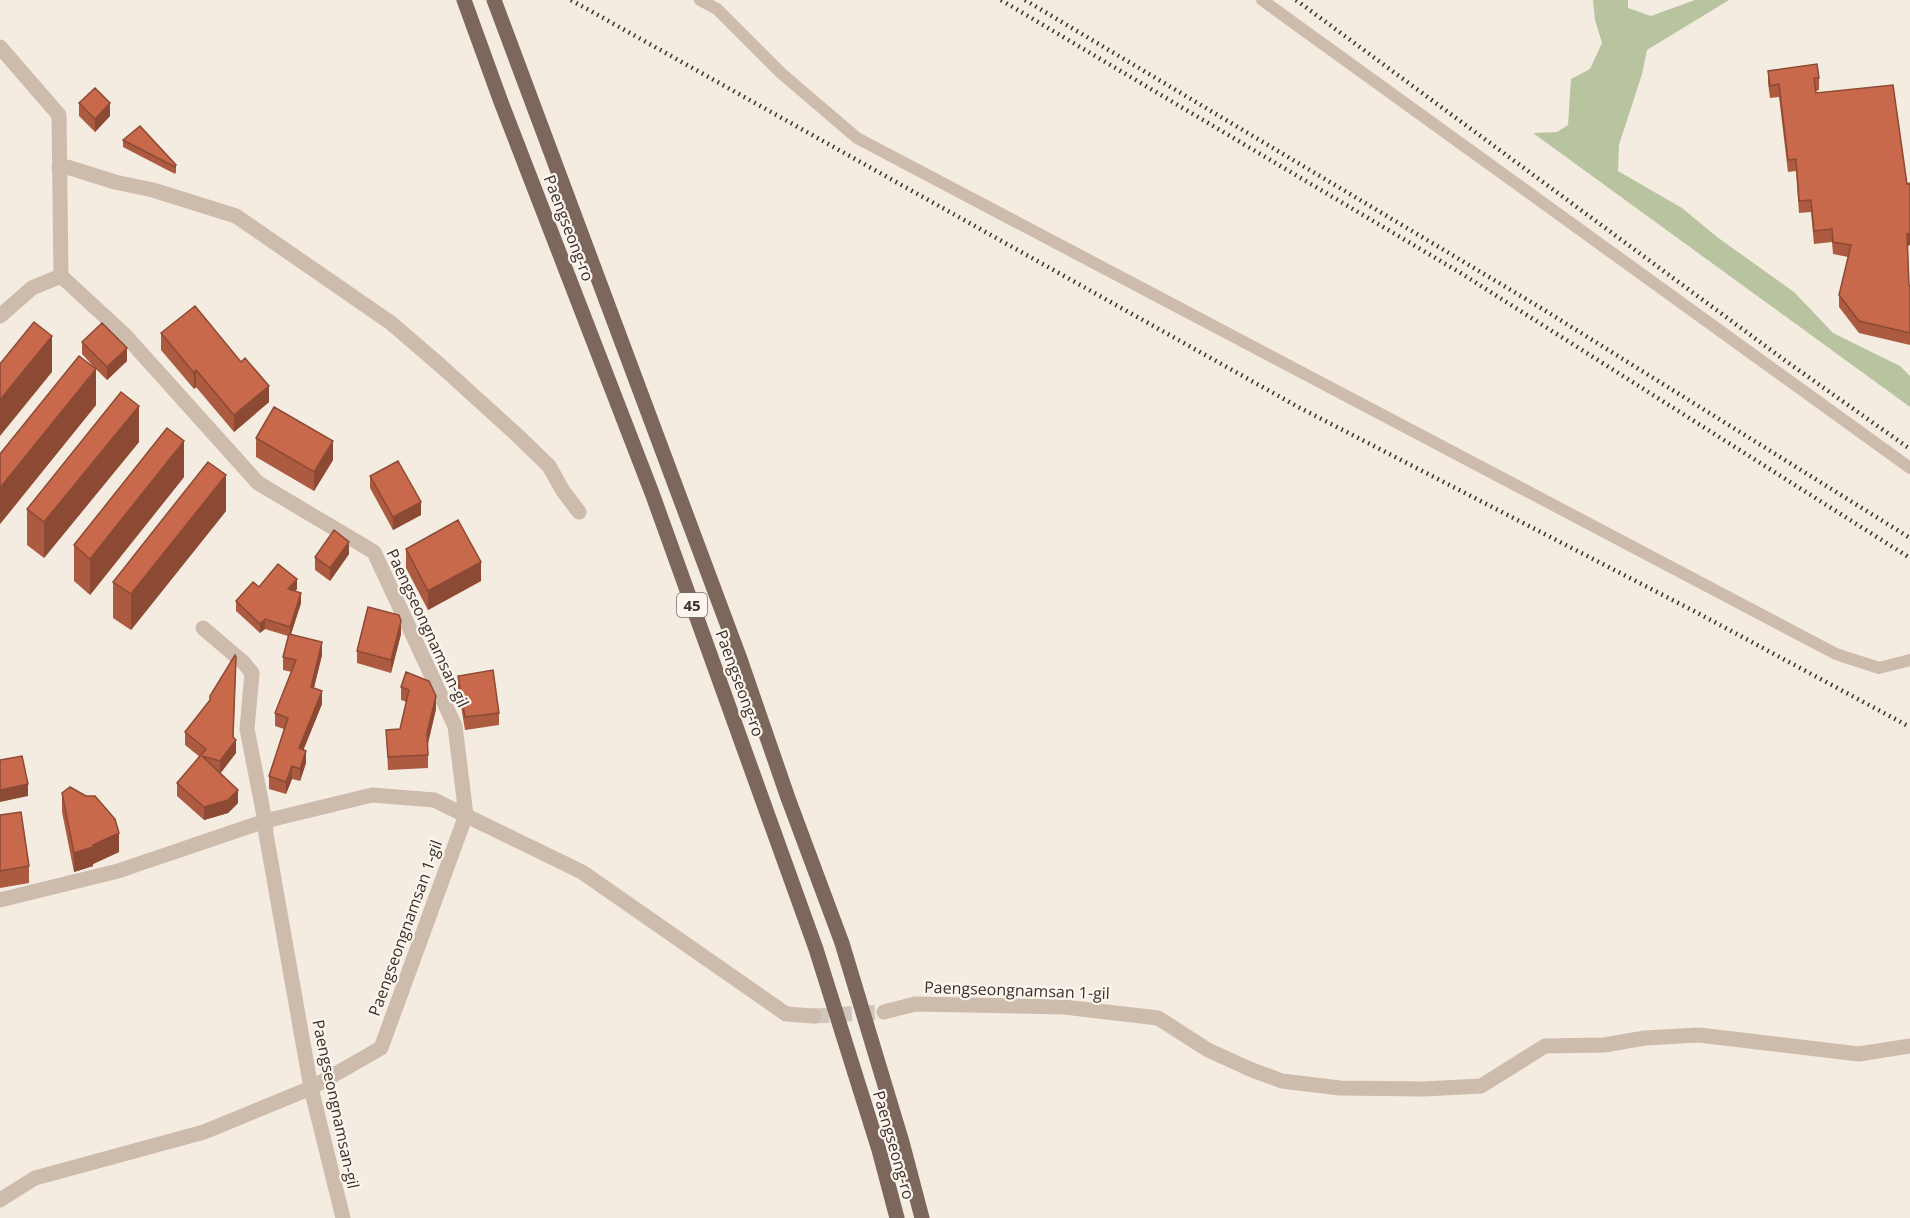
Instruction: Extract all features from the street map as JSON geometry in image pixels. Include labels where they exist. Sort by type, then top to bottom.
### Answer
[{"type":"main road","name":"Paengseong-ro","points":[[464,0],[505,114],[652,493],[816,949],[879,1150],[897,1218]]},
{"type":"main road","name":"Paengseong-ro","points":[[494,0],[739,656],[788,798],[842,943],[902,1142],[922,1218]]},
{"type":"street","points":[[0,47],[59,115],[61,276],[32,288],[0,316]]},
{"type":"street","points":[[59,168],[67,167],[115,182],[153,190],[236,216],[391,323],[441,366],[549,466],[563,491],[579,512]]},
{"type":"street","name":"Paengseongnamsan-gil","points":[[61,276],[125,335],[258,483],[374,552],[455,726],[466,815]]},
{"type":"street","name":"Paengseongnamsan-gil","points":[[203,628],[244,663],[252,673],[247,729],[311,1088],[343,1218]]},
{"type":"street","points":[[0,900],[118,871],[265,821],[372,795],[434,800],[582,872],[786,1014],[814,1016]]},
{"type":"street","name":"Paengseongnamsan 1-gil","points":[[0,1200],[35,1178],[204,1131],[311,1088],[381,1048],[466,815]]},
{"type":"street","name":"Paengseongnamsan 1-gil","points":[[884,1012],[915,1004],[1064,1007],[1158,1018],[1208,1050],[1252,1070],[1282,1081],[1340,1088],[1424,1089],[1481,1086],[1545,1046],[1604,1045],[1645,1038],[1699,1035],[1859,1054],[1910,1046]]},
{"type":"lane","points":[[700,0],[717,9],[781,73],[857,138],[1836,654],[1879,668],[1910,660]]},
{"type":"lane","points":[[1262,0],[1910,468]]},
{"type":"green space","points":[[1593,0],[1628,0],[1628,8],[1651,16],[1695,0],[1729,0],[1647,50],[1642,74],[1619,145],[1618,171],[1682,208],[1717,237],[1794,292],[1833,333],[1900,366],[1910,376],[1910,407],[1533,133],[1557,132],[1568,125],[1571,79],[1590,69],[1602,43],[1595,20]]},
{"type":"building","points":[[1817,64],[1819,78],[1814,78],[1816,93],[1893,85],[1907,184],[1910,183],[1910,233],[1907,234],[1910,333],[1859,321],[1839,295],[1851,245],[1833,242],[1832,229],[1814,231],[1811,200],[1799,201],[1796,159],[1788,160],[1779,84],[1770,86],[1768,71]]},
{"type":"building","points":[[95,88],[110,103],[95,119],[79,103]]},
{"type":"building","points":[[140,126],[176,165],[175,167],[123,140]]},
{"type":"building","points":[[195,306],[241,362],[245,358],[269,386],[234,415],[196,370],[194,373],[161,333]]},
{"type":"building","points":[[34,322],[52,336],[0,400],[0,364]]},
{"type":"building","points":[[102,323],[127,348],[107,367],[82,342]]},
{"type":"building","points":[[79,356],[96,369],[0,488],[0,454]]},
{"type":"building","points":[[121,392],[139,406],[44,522],[27,509]]},
{"type":"building","points":[[274,407],[333,441],[314,472],[256,438]]},
{"type":"building","points":[[167,428],[184,441],[90,559],[74,545]]},
{"type":"building","points":[[398,461],[421,502],[393,517],[370,476]]},
{"type":"building","points":[[208,462],[226,475],[131,594],[113,582]]},
{"type":"building","points":[[458,520],[481,562],[428,591],[406,549]]},
{"type":"building","points":[[334,530],[349,542],[330,568],[315,557]]},
{"type":"building","points":[[278,564],[297,579],[288,589],[301,593],[290,627],[265,619],[260,624],[236,601],[253,582],[259,587]]},
{"type":"building","points":[[368,607],[399,615],[401,621],[391,660],[357,651]]},
{"type":"building","points":[[289,634],[322,642],[311,687],[322,691],[299,748],[306,751],[300,769],[292,766],[286,782],[269,776],[288,718],[275,713],[296,660],[283,657]]},
{"type":"building","points":[[235,655],[233,737],[236,740],[220,761],[202,756],[238,790],[228,800],[204,807],[177,783],[206,749],[185,732],[210,700],[210,696]]},
{"type":"building","points":[[493,670],[499,713],[465,717],[458,676]]},
{"type":"building","points":[[406,672],[429,681],[436,696],[427,733],[428,755],[388,757],[386,730],[400,729],[409,690],[401,687]]},
{"type":"building","points":[[22,756],[28,784],[0,790],[0,760]]},
{"type":"building","points":[[70,787],[86,796],[95,796],[115,819],[119,833],[93,847],[74,853],[62,793]]},
{"type":"building","points":[[21,812],[29,866],[0,871],[0,815]]},
{"type":"tunnel","points":[[814,1016],[884,1012]]},
{"type":"railway","points":[[571,0],[1300,408],[1694,611],[1910,727]]},
{"type":"railway","points":[[1001,0],[1459,272],[1910,558]]},
{"type":"railway","points":[[1025,0],[1541,308],[1910,538]]},
{"type":"railway","points":[[1296,0],[1783,359],[1910,449]]}]
